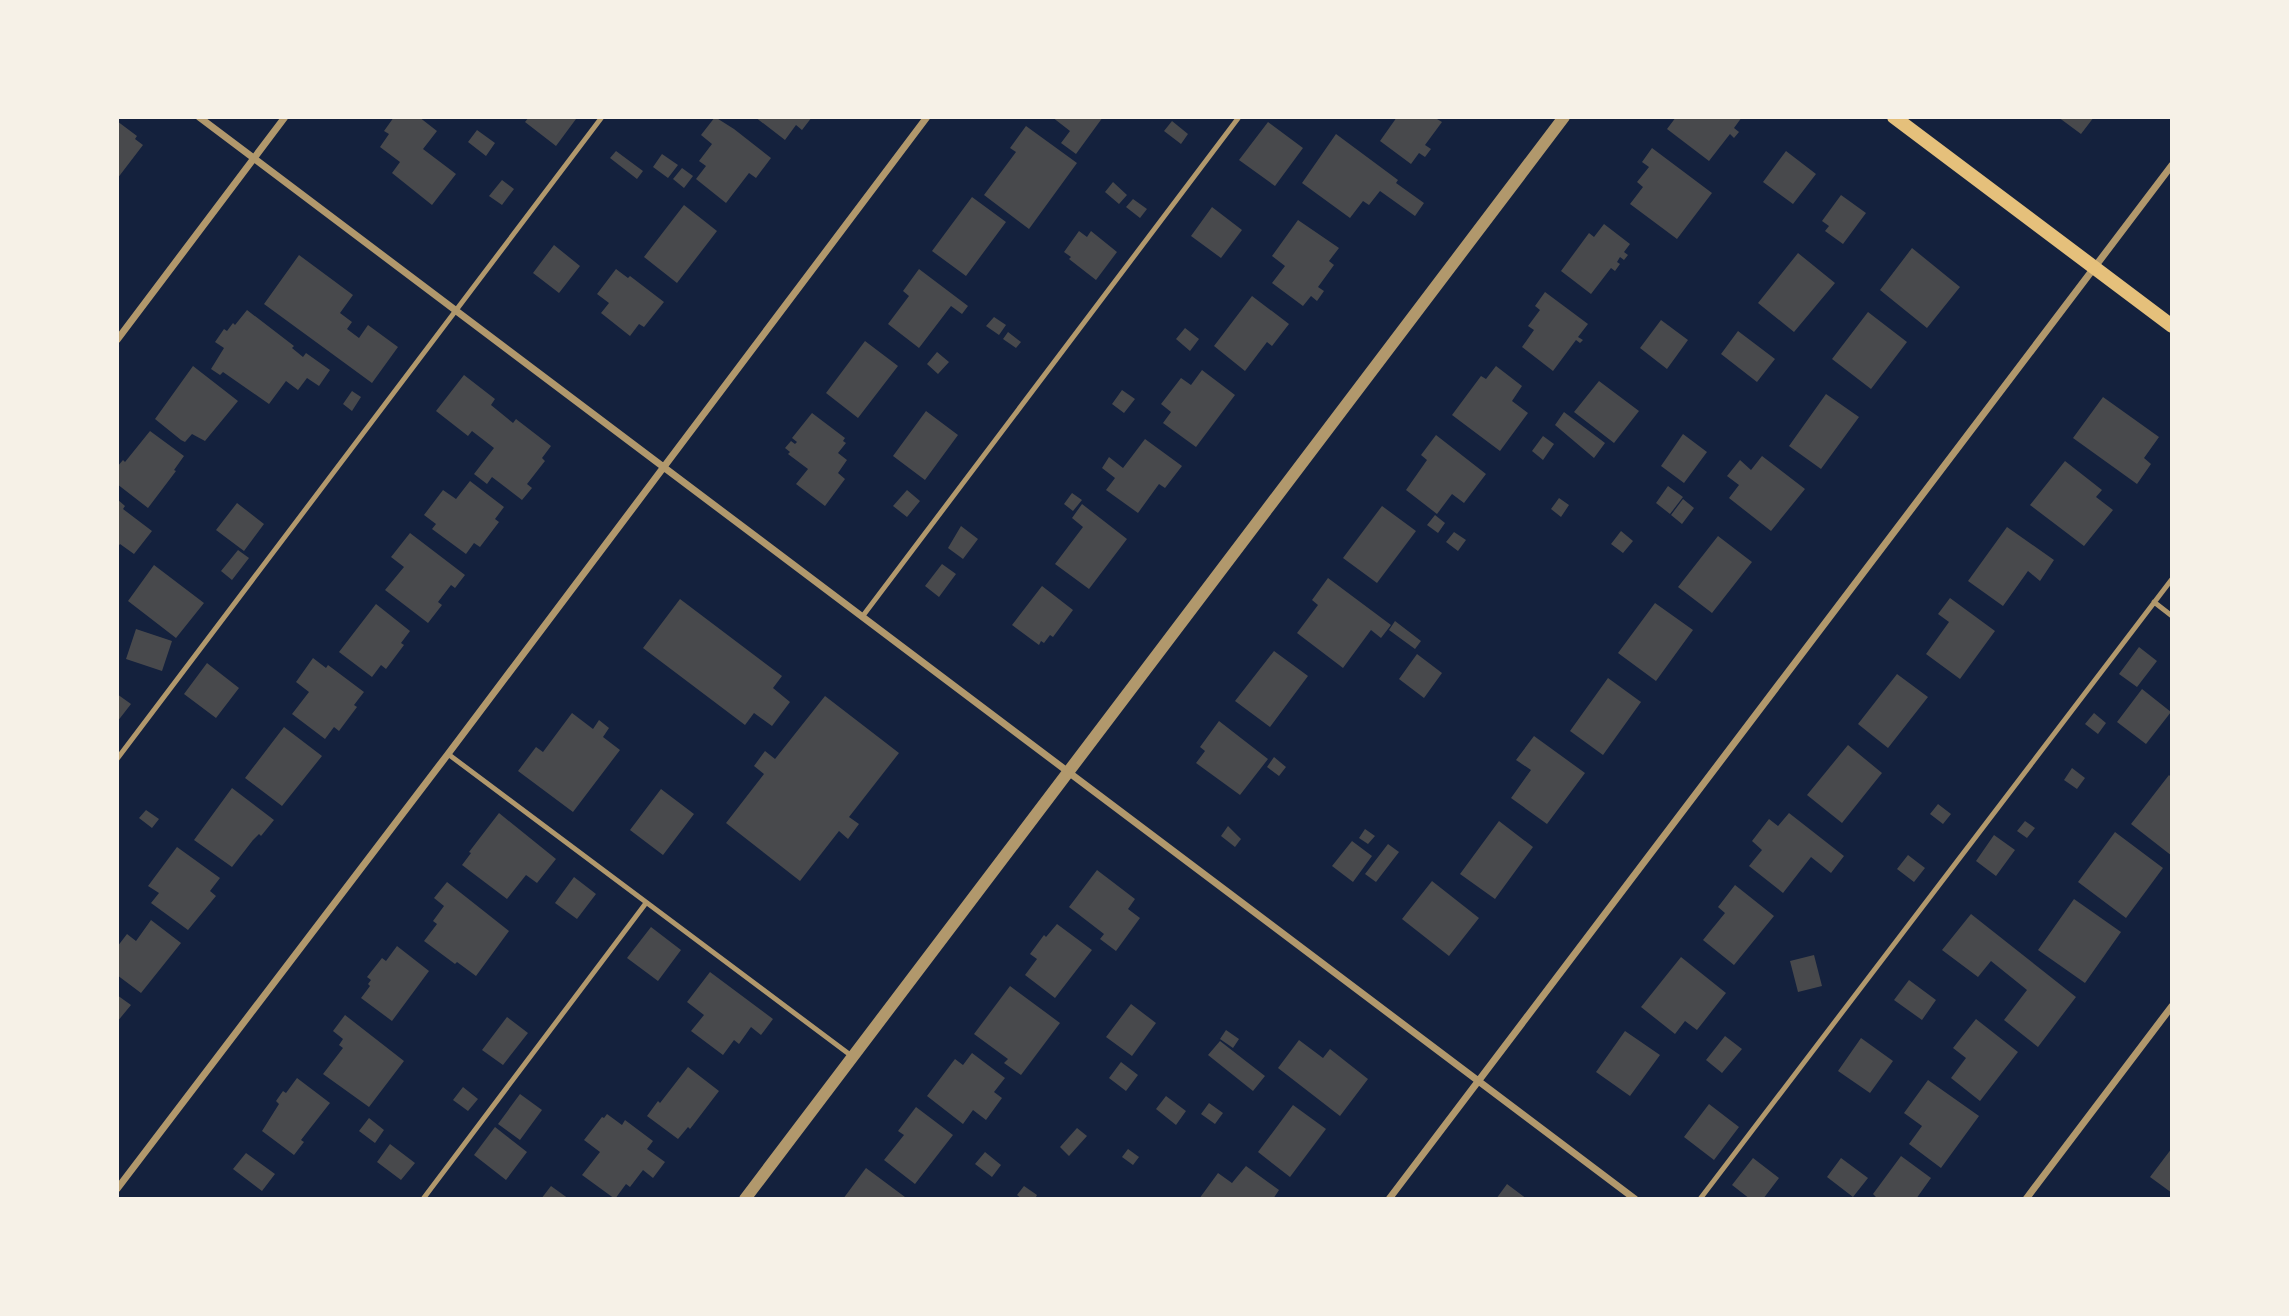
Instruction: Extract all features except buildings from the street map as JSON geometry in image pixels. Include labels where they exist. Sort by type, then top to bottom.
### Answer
[{"type":"main road","points":[[1894,117],[2172,326]]},
{"type":"street","points":[[199,117],[1635,1199]]},
{"type":"street","points":[[117,340],[285,117]]},
{"type":"street","points":[[117,1189],[927,117]]},
{"type":"street","points":[[745,1199],[1564,117]]},
{"type":"street","points":[[1389,1199],[2172,165]]},
{"type":"street","points":[[2026,1199],[2172,1006]]},
{"type":"lane","points":[[117,759],[603,117]]},
{"type":"lane","points":[[862,617],[1238,117]]},
{"type":"lane","points":[[1700,1199],[2172,579]]},
{"type":"lane","points":[[2154,602],[2172,616]]},
{"type":"lane","points":[[448,754],[853,1057]]},
{"type":"lane","points":[[423,1199],[646,903]]}]
